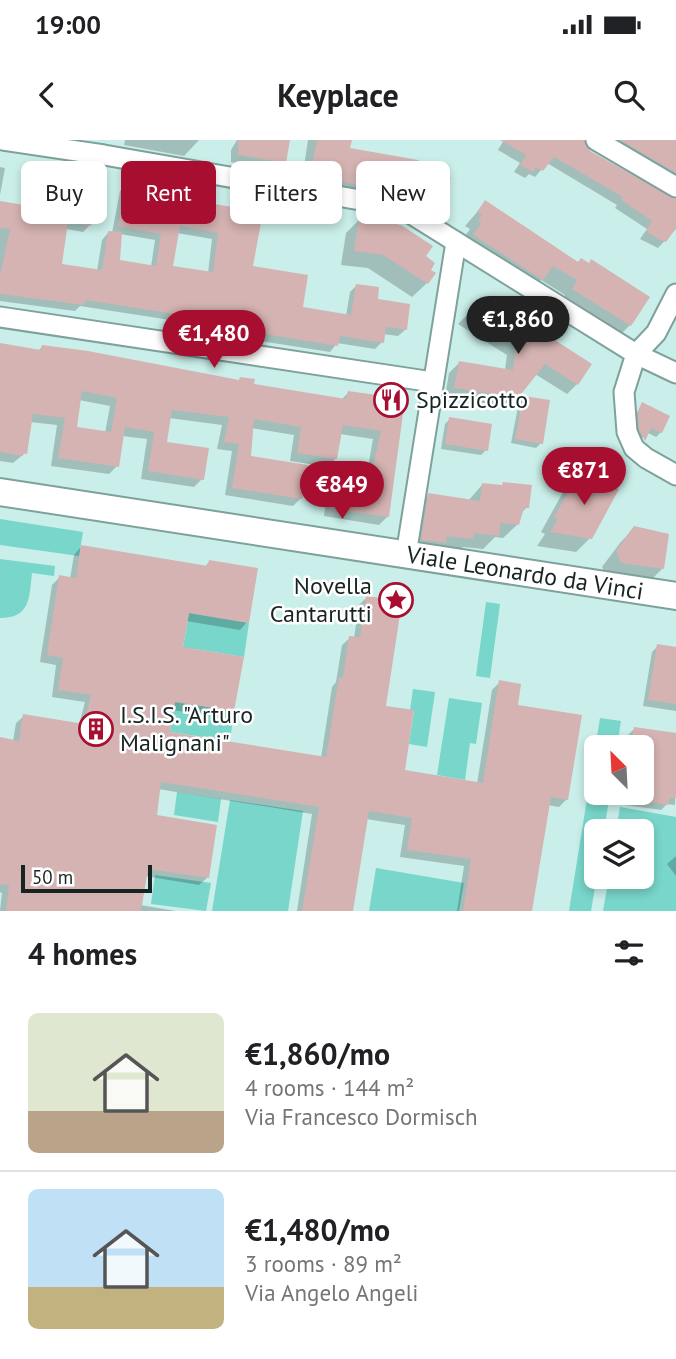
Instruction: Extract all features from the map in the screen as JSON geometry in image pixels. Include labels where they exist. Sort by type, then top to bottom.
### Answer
[{"type":"main road","name":"Viale Leonardo da Vinci","points":[[0,492],[676,596]]},
{"type":"street","points":[[3,140],[105,147],[400,206],[636,354],[676,373]]},
{"type":"street","points":[[596,140],[676,187]]},
{"type":"street","points":[[406,555],[456,242]]},
{"type":"street","points":[[676,294],[656,332],[636,354],[624,392],[629,437],[639,453],[676,475]]},
{"type":"street","points":[[0,317],[433,382]]},
{"type":"green space","points":[[0,519],[83,532],[79,556],[0,545]]},
{"type":"green space","points":[[0,559],[55,566],[54,576],[32,573],[29,598],[23,610],[10,617],[0,618]]},
{"type":"green space","points":[[486,602],[500,604],[490,678],[476,676]]},
{"type":"green space","points":[[189,613],[249,623],[244,657],[195,649],[182,653]]},
{"type":"green space","points":[[413,689],[435,692],[427,747],[409,744],[414,711],[410,710]]},
{"type":"green space","points":[[449,698],[482,703],[476,744],[470,743],[465,780],[437,775]]},
{"type":"green space","points":[[175,702],[234,711],[230,741],[170,732]]},
{"type":"green space","points":[[600,718],[621,721],[619,735],[597,735]]},
{"type":"green space","points":[[177,792],[221,799],[218,822],[174,815]]},
{"type":"green space","points":[[230,800],[303,811],[288,911],[212,911]]},
{"type":"green space","points":[[586,805],[608,805],[606,819],[584,819],[584,889],[595,889],[591,911],[569,911]]},
{"type":"green space","points":[[620,807],[676,817],[676,911],[603,911],[607,889],[654,889],[654,819],[618,819]]},
{"type":"green space","points":[[376,868],[464,883],[459,911],[369,911]]},
{"type":"green space","points":[[155,875],[211,883],[206,911],[151,904]]},
{"type":"building","points":[[238,140],[290,140],[286,161],[238,155]]},
{"type":"building","points":[[317,140],[352,140],[350,148],[420,161],[356,161],[356,184],[342,182],[342,161],[313,161]]},
{"type":"building","points":[[500,140],[584,140],[590,151],[676,199],[676,228],[666,242],[658,239],[646,231],[652,221],[621,200],[623,197],[554,157],[543,171],[536,167],[533,172],[520,165],[526,155]]},
{"type":"building","points":[[620,140],[676,140],[676,173]]},
{"type":"building","points":[[485,200],[578,262],[581,258],[589,263],[591,259],[650,297],[631,326],[572,289],[577,280],[553,266],[543,280],[473,235],[481,224],[478,221],[482,215],[477,212]]},
{"type":"building","points":[[0,201],[21,204],[21,224],[68,224],[62,264],[102,270],[108,231],[122,232],[120,260],[156,266],[161,234],[118,226],[121,211],[121,224],[216,224],[216,204],[230,207],[230,224],[261,224],[253,266],[308,275],[303,307],[351,315],[356,284],[379,287],[378,299],[410,304],[407,330],[386,327],[384,343],[340,336],[338,346],[221,327],[222,323],[175,314],[85,300],[84,305],[0,294],[0,276],[10,229],[0,228]],"holes":[[[180,226],[218,233],[213,272],[173,266]]]},
{"type":"building","points":[[358,224],[401,225],[433,246],[426,256],[435,263],[431,270],[436,273],[428,284],[383,255],[354,251]]},
{"type":"building","points":[[488,297],[592,364],[578,385],[545,364],[518,398],[454,388],[459,361],[513,370],[516,345],[467,313],[477,314]]},
{"type":"building","points":[[0,343],[41,350],[42,345],[88,351],[239,380],[240,377],[255,379],[254,384],[346,399],[348,391],[405,399],[389,517],[331,509],[336,462],[373,466],[381,431],[343,425],[337,459],[297,453],[301,427],[254,419],[251,456],[308,465],[302,499],[232,488],[239,444],[224,442],[229,417],[172,410],[167,442],[209,448],[204,480],[148,471],[154,432],[125,427],[119,467],[58,458],[65,418],[33,414],[27,454],[23,453],[23,456],[0,452]],"holes":[[[82,391],[117,398],[111,432],[77,427]]]},
{"type":"building","points":[[523,396],[550,400],[543,444],[515,439]]},
{"type":"building","points":[[642,402],[670,416],[662,433],[651,428],[645,441],[639,429],[638,411]]},
{"type":"building","points":[[449,417],[492,424],[488,451],[445,444]]},
{"type":"building","points":[[581,469],[619,489],[592,539],[550,532],[558,519],[554,517]]},
{"type":"building","points":[[503,482],[532,485],[529,508],[524,508],[519,525],[500,523],[499,536],[474,533],[473,539],[447,536],[446,543],[421,540],[428,493],[480,501],[482,483],[502,485]]},
{"type":"building","points":[[634,526],[669,534],[664,569],[621,563],[616,551]]},
{"type":"building","name":"I.S.I.S. \"Arturo Malignani\"","points":[[81,545],[208,566],[209,560],[258,568],[249,623],[189,613],[183,647],[244,657],[234,711],[175,702],[170,732],[326,757],[339,677],[343,678],[349,636],[360,637],[366,596],[402,601],[386,706],[414,710],[405,770],[483,783],[499,680],[521,684],[518,705],[582,715],[568,800],[551,797],[532,911],[463,911],[471,859],[407,850],[412,818],[369,811],[353,911],[302,911],[319,807],[161,782],[157,815],[217,825],[209,878],[148,869],[141,911],[6,911],[9,885],[0,884],[0,737],[19,741],[23,714],[84,724],[91,695],[58,690],[63,658],[47,655],[59,575],[76,578]]},
{"type":"building","points":[[657,644],[676,647],[676,704],[648,700]]},
{"type":"building","points":[[634,727],[676,733],[676,798],[670,798],[668,805],[654,803],[654,735],[633,735]]},
{"type":"place","name":"Spizzicotto","points":[[391,400]]},
{"type":"place","name":"Novella Cantarutti","points":[[396,600]]},
{"type":"place","name":"I.S.I.S. \"Arturo Malignani\"","points":[[96,729]]}]
